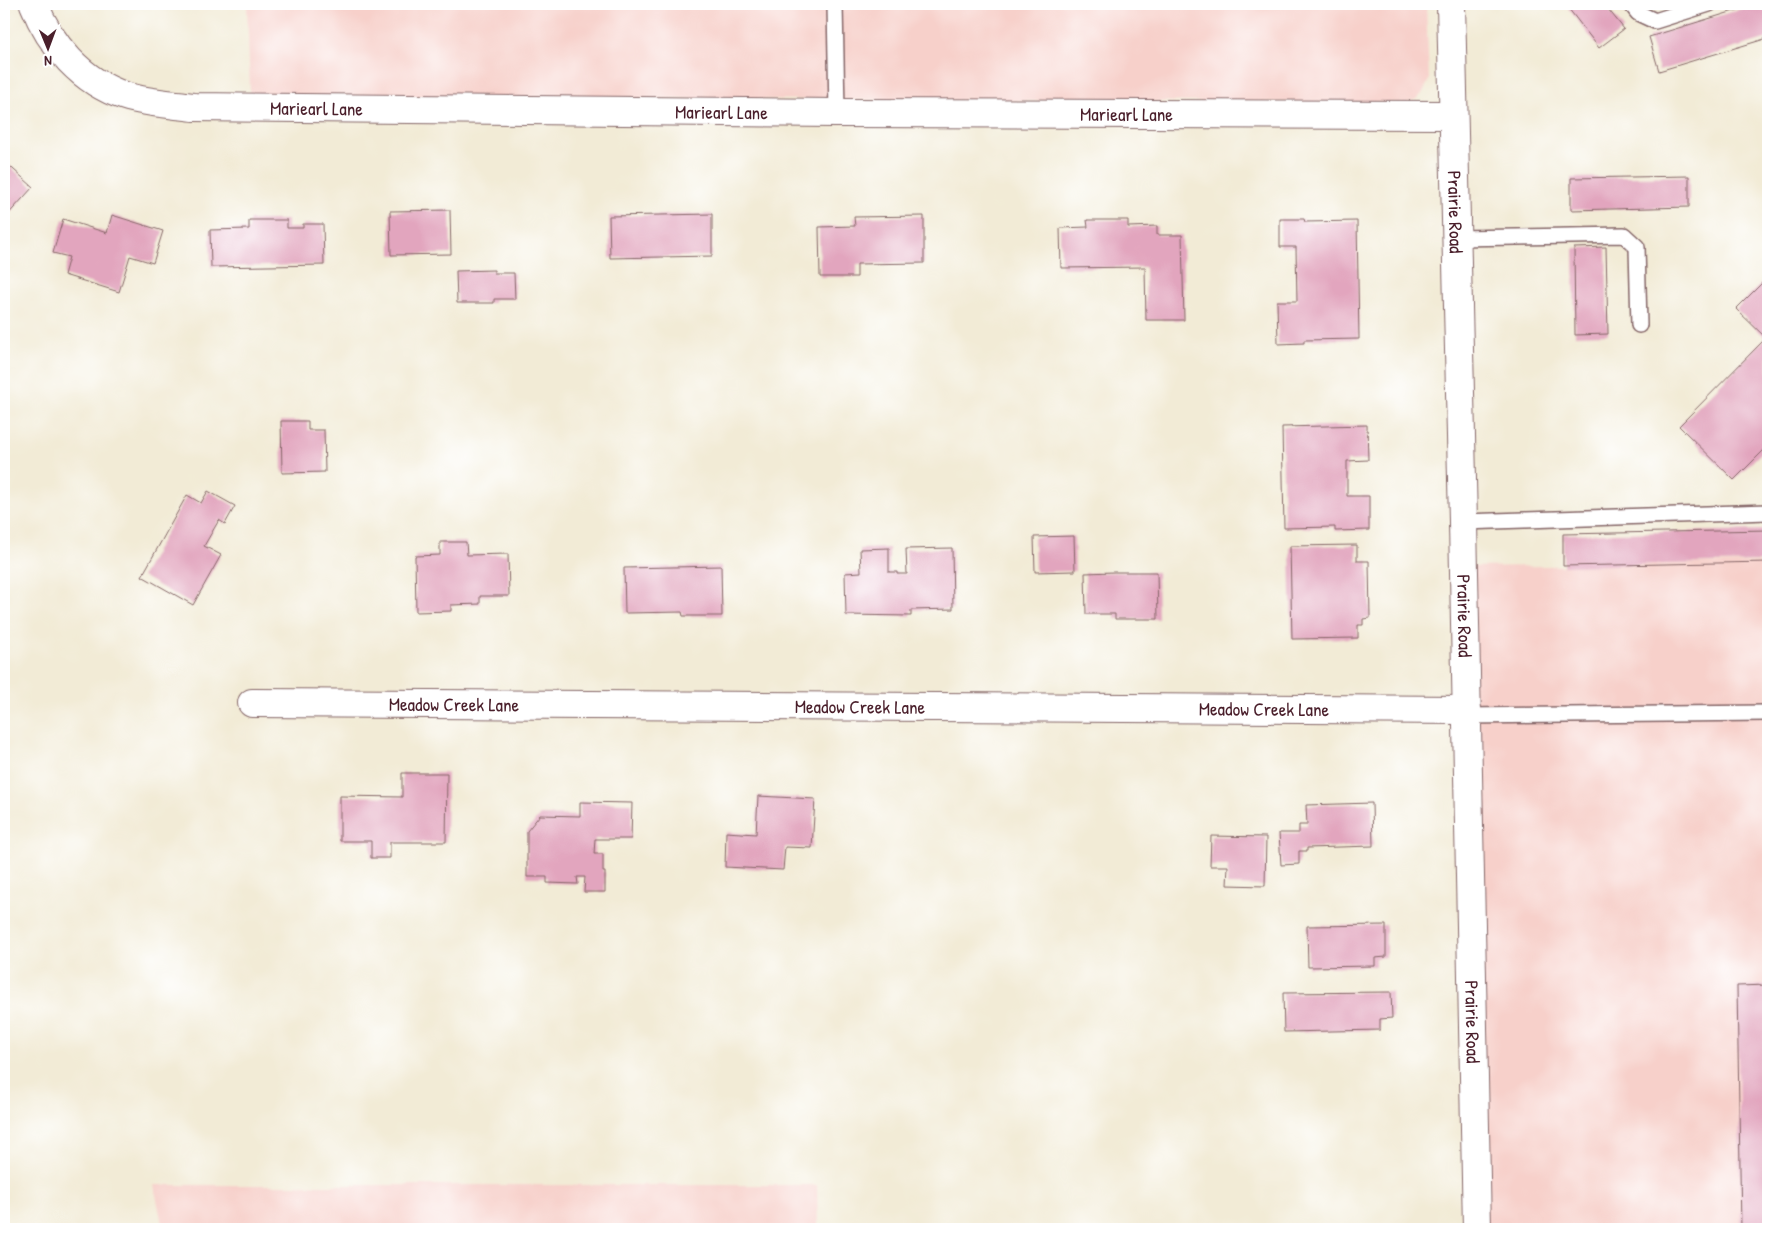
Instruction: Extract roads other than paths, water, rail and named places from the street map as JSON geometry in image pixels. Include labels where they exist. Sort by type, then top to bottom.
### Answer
[{"type":"street","name":"Mariearl Lane","points":[[34,4],[49,33],[63,53],[82,73],[105,88],[125,96],[159,103],[208,108],[235,106],[837,113],[1453,115]]},
{"type":"street","name":"Prairie Road","points":[[1451,4],[1477,1229]]},
{"type":"street","name":"Meadow Creek Lane","points":[[252,702],[1467,713]]},
{"type":"lane","points":[[835,4],[837,113]]},
{"type":"lane","points":[[1631,4],[1638,14],[1655,20],[1709,4]]},
{"type":"lane","points":[[1457,238],[1624,235],[1637,246],[1639,325]]},
{"type":"lane","points":[[1463,522],[1768,512]]},
{"type":"lane","points":[[1467,713],[1768,713]]}]
